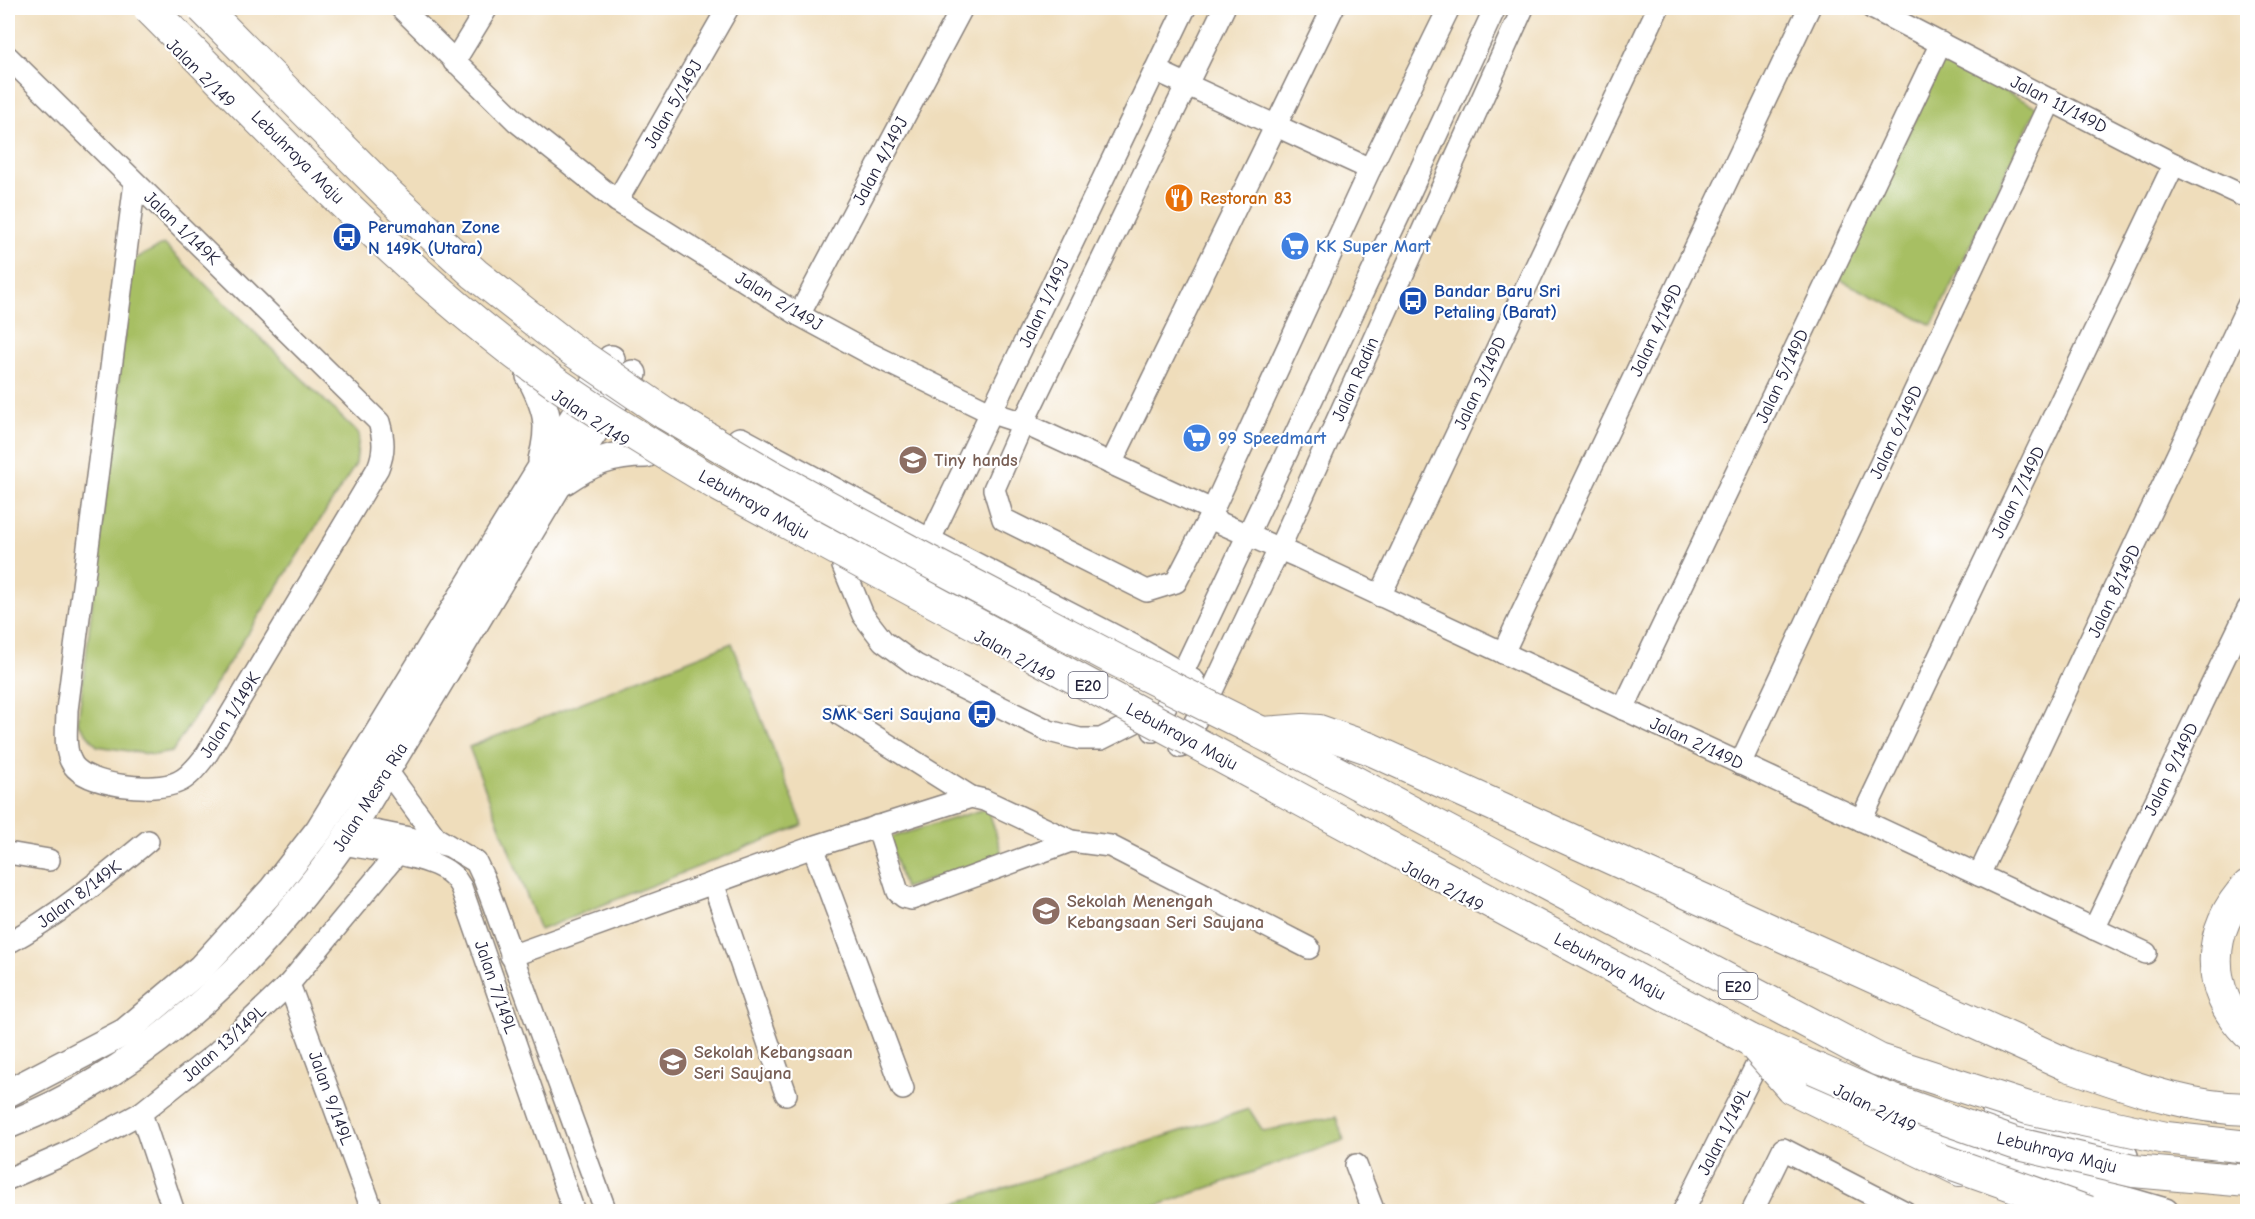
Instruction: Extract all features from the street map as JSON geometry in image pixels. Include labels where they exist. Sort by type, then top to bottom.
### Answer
[{"type":"highway","name":"Lebuhraya Maju","points":[[149,8],[315,174],[410,265],[508,348],[612,421],[728,491],[1758,1046],[1869,1092],[2014,1143],[2133,1171],[2247,1181]]},
{"type":"highway","name":"Lebuhraya Maju","points":[[203,8],[388,194],[475,274],[568,347],[666,414],[768,474],[938,567],[1262,733],[1880,1060],[2028,1108],[2166,1138],[2247,1148]]},
{"type":"highway","points":[[1262,733],[1319,731],[1368,748],[2068,1065],[2163,1097],[2211,1106],[2247,1109]]},
{"type":"highway","points":[[2247,886],[2232,903],[2223,922],[2217,940],[2216,958],[2218,982],[2226,1004],[2238,1023],[2247,1032]]},
{"type":"highway","points":[[1758,1046],[1792,1088],[2048,1212]]},
{"type":"highway","points":[[1936,1158],[2088,1212]]},
{"type":"main road","name":"Jalan 2/149","points":[[136,8],[390,261],[530,376],[589,418],[646,454],[843,566],[981,637],[1181,747],[1494,913],[1758,1046],[1849,1096],[1979,1158],[2165,1212]]},
{"type":"main road","points":[[220,8],[320,110],[495,274],[554,322],[719,429],[928,542],[1130,647],[1559,882],[1763,1003],[1846,1045],[1934,1087],[2044,1130],[2193,1177],[2247,1189]]},
{"type":"main road","name":"Jalan Mesra Ria","points":[[8,1093],[125,1032],[201,968],[273,889],[312,839],[622,367]]},
{"type":"main road","points":[[530,376],[542,399],[548,418],[548,479],[581,469],[603,459],[624,454],[646,454]]},
{"type":"main road","name":"Jalan Mesra Ria","points":[[8,1125],[47,1110],[143,1053],[223,986],[306,894],[346,838],[387,771],[548,479]]},
{"type":"street","name":"Jalan 2/149J","points":[[401,8],[516,121],[617,201],[799,315],[871,354],[992,412],[1023,423],[1111,464],[1248,535]]},
{"type":"street","points":[[454,62],[487,8]]},
{"type":"street","name":"Jalan 5/149J","points":[[617,201],[728,8]]},
{"type":"street","name":"Jalan 4/149J","points":[[799,315],[962,8]]},
{"type":"street","name":"Jalan 1/149J","points":[[901,596],[992,412],[1185,8]]},
{"type":"street","points":[[1224,8],[1189,85],[1023,423],[994,489],[1003,519],[1147,591],[1176,582],[1210,514],[1370,169],[1449,8]]},
{"type":"street","points":[[1111,464],[1333,8]]},
{"type":"street","name":"Jalan Radin","points":[[1144,727],[1181,676],[1495,8]]},
{"type":"street","name":"Jalan Radin","points":[[1181,747],[1211,693],[1279,549],[1522,8]]},
{"type":"street","name":"Jalan 3/149D","points":[[1380,596],[1658,8]]},
{"type":"street","name":"Jalan 4/149D","points":[[1503,653],[1809,8]]},
{"type":"street","name":"Jalan 11/149D","points":[[1872,8],[2174,164],[2247,198]]},
{"type":"street","name":"Jalan 5/149D","points":[[1623,709],[1941,43]]},
{"type":"street","name":"Jalan 1/149K","points":[[8,57],[379,422],[384,437],[384,456],[378,468],[207,754],[195,769],[178,782],[160,787],[138,788],[84,775],[73,764],[67,748],[67,710],[135,182]]},
{"type":"street","points":[[1155,70],[1370,169]]},
{"type":"street","name":"Jalan 6/149D","points":[[1740,764],[2051,100]]},
{"type":"street","name":"Jalan 7/149D","points":[[1861,820],[2174,164]]},
{"type":"street","name":"Jalan 8/149D","points":[[1979,875],[2247,305]]},
{"type":"street","name":"Jalan 2/149D","points":[[1248,535],[2146,953]]},
{"type":"street","points":[[843,566],[863,615],[883,641],[916,665],[1049,731],[1080,739],[1101,739],[1144,727]]},
{"type":"street","name":"Jalan 9/149D","points":[[2094,929],[2247,609]]},
{"type":"street","points":[[841,715],[971,797],[984,800],[1071,841],[1110,846],[1309,948]]},
{"type":"street","points":[[366,754],[387,771],[436,838],[476,862],[606,1212]]},
{"type":"street","points":[[511,956],[813,847],[971,797]]},
{"type":"street","points":[[877,826],[898,892],[912,899],[1071,841]]},
{"type":"street","points":[[346,838],[374,831],[449,845]]},
{"type":"street","name":"Jalan 7/149L","points":[[346,838],[439,867],[451,874],[461,887],[574,1212]]},
{"type":"street","name":"Jalan 8/149K","points":[[8,943],[60,911],[148,842]]},
{"type":"street","points":[[813,847],[903,1089]]},
{"type":"street","points":[[8,853],[49,860]]},
{"type":"street","name":"Jalan 13/149L","points":[[8,1179],[65,1154],[141,1113],[216,1053],[289,984],[397,854]]},
{"type":"street","points":[[712,883],[786,1094]]},
{"type":"street","name":"Jalan 9/149L","points":[[289,984],[373,1212]]},
{"type":"street","name":"Jalan 1/149L","points":[[1683,1212],[1758,1046]]},
{"type":"street","points":[[141,1113],[174,1212]]},
{"type":"street","points":[[1752,1212],[1783,1149],[1905,1212]]},
{"type":"street","points":[[1356,1166],[1374,1212]]},
{"type":"street","points":[[2049,1179],[2067,1212]]},
{"type":"green space","points":[[1943,61],[2037,107],[1932,325],[1838,279]]},
{"type":"green space","points":[[164,244],[359,434],[356,464],[172,752],[154,755],[97,746],[78,723],[133,260]]},
{"type":"green space","points":[[732,643],[803,825],[540,930],[469,747]]},
{"type":"green space","points":[[988,808],[1003,857],[904,888],[889,838]]},
{"type":"green space","points":[[1249,1109],[1263,1131],[1336,1117],[1344,1140],[1142,1211],[938,1211],[938,1208]]},
{"type":"place","name":"Restoran 83","points":[[1179,198]]},
{"type":"place","name":"Perumahan Zone N 149K (Utara)","points":[[347,237]]},
{"type":"place","name":"KK Super Mart","points":[[1295,246]]},
{"type":"place","name":"Bandar Baru Sri Petaling (Barat)","points":[[1413,301]]},
{"type":"place","name":"99 Speedmart","points":[[1197,438]]},
{"type":"place","name":"Tiny hands","points":[[913,460]]},
{"type":"place","name":"SMK Seri Saujana","points":[[982,714]]},
{"type":"place","name":"Sekolah Menengah Kebangsaan Seri Saujana","points":[[1046,911]]},
{"type":"place","name":"Sekolah Kebangsaan Seri Saujana","points":[[673,1062]]}]
